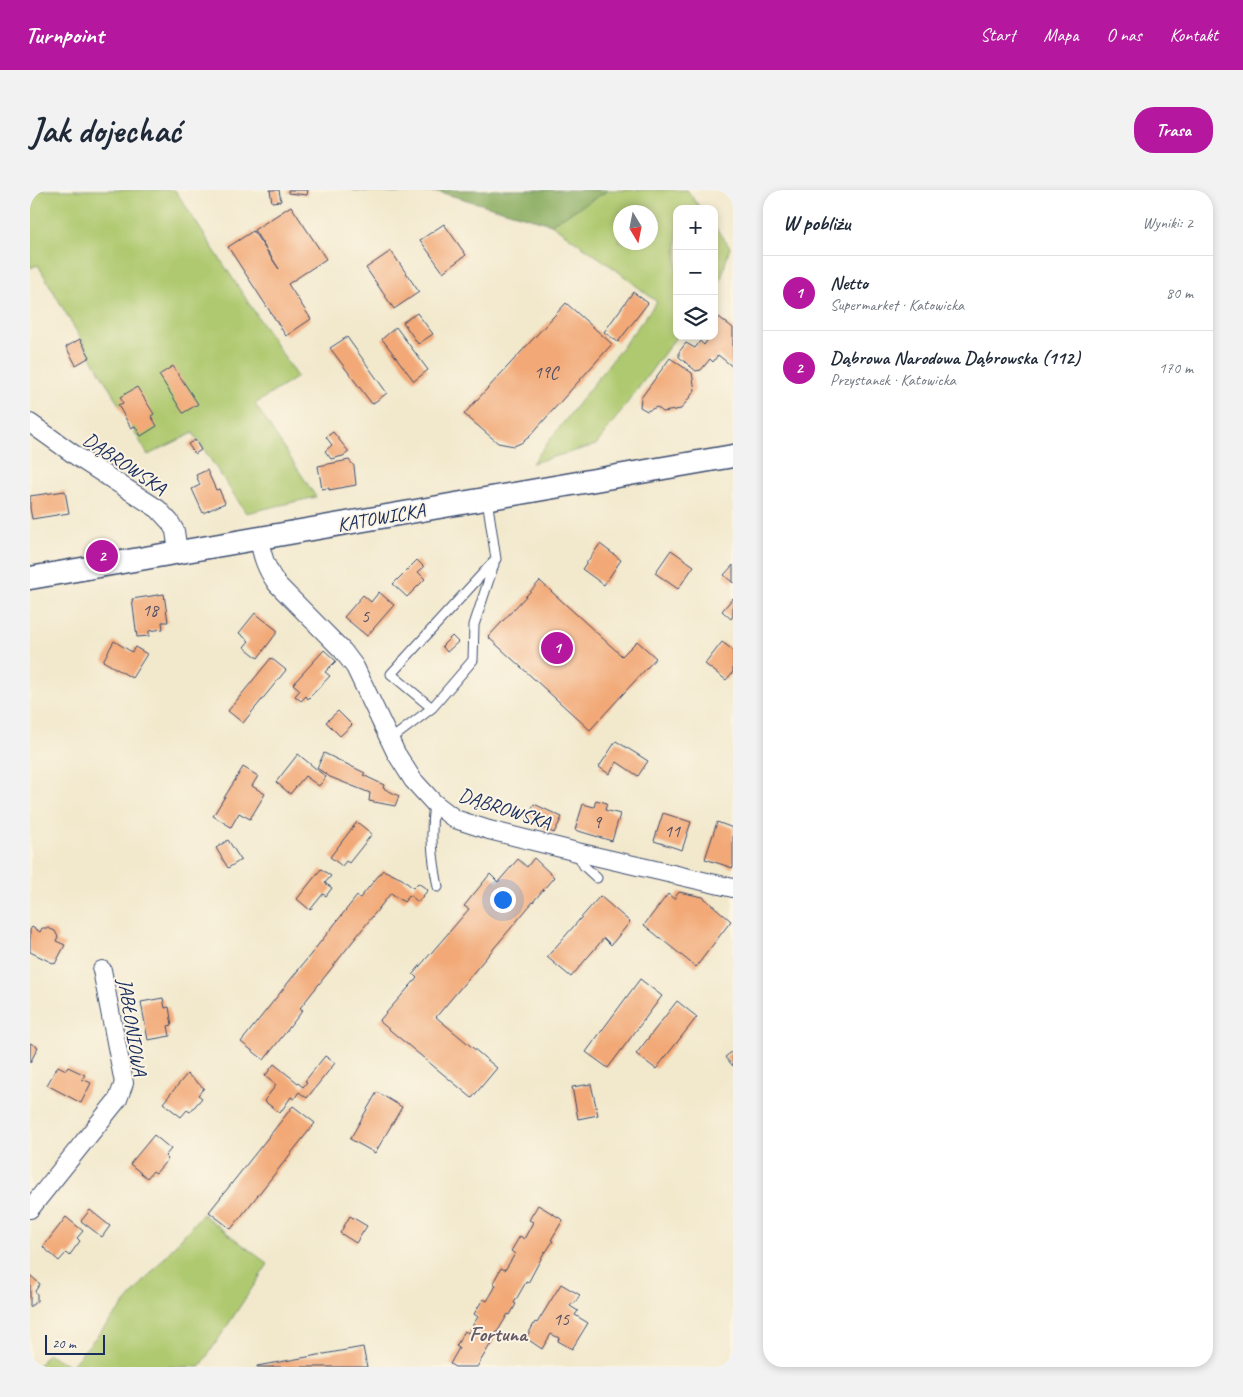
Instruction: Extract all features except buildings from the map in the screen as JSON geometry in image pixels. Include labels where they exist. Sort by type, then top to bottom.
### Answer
[{"type":"street","name":"DĄBROWSKA","points":[[30,423],[79,458],[158,509],[170,522],[174,530],[178,552]]},
{"type":"street","name":"KATOWICKA","points":[[30,578],[733,456]]},
{"type":"street","name":"DĄBROWSKA","points":[[259,538],[265,565],[277,584],[343,651],[355,667],[396,753],[413,780],[434,804],[455,818],[489,830],[733,888]]},
{"type":"street","name":"JABŁONIOWA","points":[[30,1209],[118,1100],[124,1083],[102,970]]},
{"type":"lane","points":[[390,740],[432,708],[473,660],[474,625],[496,559],[487,498]]},
{"type":"lane","points":[[432,708],[391,674],[496,559]]},
{"type":"lane","points":[[434,804],[431,830],[438,887]]},
{"type":"lane","points":[[577,852],[584,866],[597,878]]},
{"type":"green space","points":[[30,190],[175,190],[297,377],[255,404],[316,497],[246,513],[193,433],[148,455],[38,265],[30,268]]},
{"type":"green space","points":[[352,190],[609,190],[551,224],[439,192],[393,193]]},
{"type":"green space","points":[[609,190],[687,190],[698,205],[673,205],[674,340],[596,445],[532,463],[657,302],[615,269],[551,224]]},
{"type":"green space","points":[[718,231],[730,247],[718,284]]},
{"type":"green space","points":[[202,1214],[268,1264],[200,1367],[37,1367],[48,1354],[71,1366]]},
{"type":"place","name":"Dąbrowa Narodowa Dąbrowska (112)","points":[[102,556]]},
{"type":"place","name":"Netto","points":[[557,648]]},
{"type":"district","name":"Fortuna","points":[[498,1334]]}]
